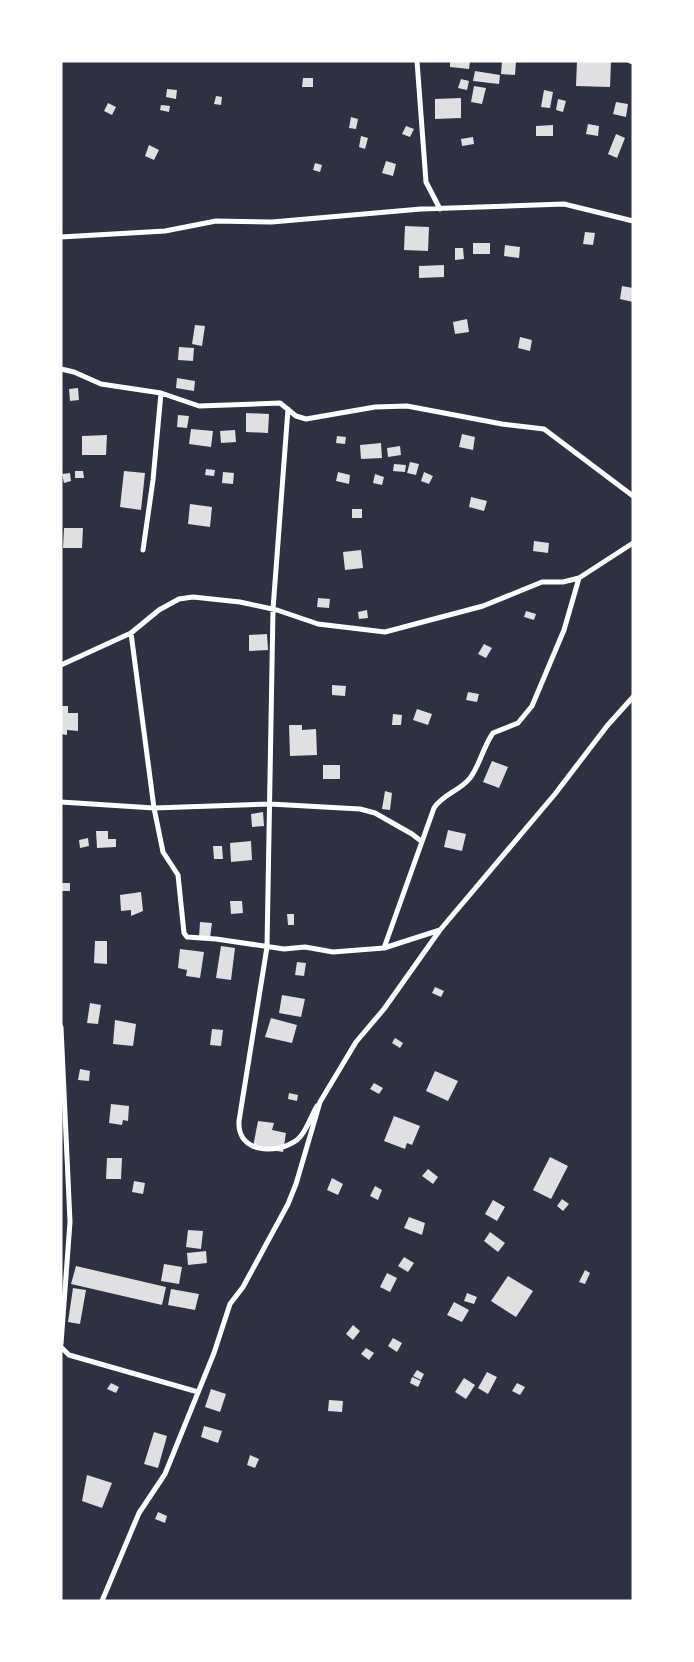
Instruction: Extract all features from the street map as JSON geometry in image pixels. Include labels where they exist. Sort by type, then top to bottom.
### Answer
[{"type":"street","points":[[417,61],[426,182],[440,209]]},
{"type":"street","points":[[61,237],[174,230],[216,221],[272,222],[440,209],[564,204],[633,221]]},
{"type":"street","points":[[61,370],[115,387],[161,393],[199,406],[280,403],[296,416],[306,419],[375,407],[407,406],[502,424],[544,428],[633,496]]},
{"type":"street","points":[[143,550],[153,480],[161,393]]},
{"type":"street","points":[[288,409],[273,609],[267,946],[239,1121],[241,1137],[260,1149],[278,1149],[302,1134],[356,1042],[384,1010],[440,930],[555,794],[607,726],[633,697]]},
{"type":"street","points":[[61,665],[131,633],[160,610],[179,599],[193,597],[240,602],[273,609],[318,624],[386,632],[483,606],[534,584],[579,578],[633,543]]},
{"type":"street","points":[[384,948],[421,841],[440,800],[462,786],[470,778],[493,733],[518,723],[532,706],[564,630],[579,578]]},
{"type":"street","points":[[131,633],[154,808],[162,852],[178,875],[184,933],[187,937],[284,949],[305,947],[333,952],[384,948],[440,930]]},
{"type":"street","points":[[61,802],[154,808],[270,804],[368,811],[412,834],[421,841]]},
{"type":"street","points":[[61,1027],[70,1222],[61,1346],[69,1356],[198,1392]]},
{"type":"street","points":[[102,1601],[139,1513],[165,1474],[214,1353],[230,1304],[243,1287],[288,1204],[296,1184],[320,1102]]},
{"type":"building","points":[[450,61],[470,61],[469,69],[450,67]]},
{"type":"building","points":[[502,61],[516,61],[515,75],[501,74]]},
{"type":"building","points":[[577,61],[611,61],[610,87],[576,86]]},
{"type":"building","points":[[475,71],[500,75],[499,84],[473,81]]},
{"type":"building","points":[[303,78],[313,78],[313,87],[302,87]]},
{"type":"building","points":[[461,79],[469,81],[467,90],[458,88]]},
{"type":"building","points":[[474,86],[486,88],[482,104],[471,102]]},
{"type":"building","points":[[167,89],[177,90],[176,99],[166,97]]},
{"type":"building","points":[[544,90],[553,92],[550,108],[541,107]]},
{"type":"building","points":[[216,96],[222,97],[221,105],[214,104]]},
{"type":"building","points":[[461,98],[461,118],[435,119],[435,99]]},
{"type":"building","points":[[558,99],[566,101],[563,112],[556,110]]},
{"type":"building","points":[[616,102],[628,104],[626,117],[613,114]]},
{"type":"building","points":[[108,103],[116,107],[112,115],[104,111]]},
{"type":"building","points":[[161,105],[170,106],[169,112],[160,110]]},
{"type":"building","points":[[351,117],[358,119],[356,129],[349,128]]},
{"type":"building","points":[[588,124],[599,126],[598,136],[586,134]]},
{"type":"building","points":[[553,125],[553,136],[536,136],[536,126]]},
{"type":"building","points":[[406,126],[414,129],[410,137],[402,134]]},
{"type":"building","points":[[616,134],[625,138],[617,158],[608,154]]},
{"type":"building","points":[[361,136],[368,138],[365,149],[359,147]]},
{"type":"building","points":[[473,137],[474,144],[462,146],[461,139]]},
{"type":"building","points":[[149,145],[159,150],[154,160],[145,156]]},
{"type":"building","points":[[386,161],[396,164],[393,176],[382,173]]},
{"type":"building","points":[[315,163],[322,165],[320,172],[313,170]]},
{"type":"building","points":[[405,226],[429,227],[428,251],[404,250]]},
{"type":"building","points":[[585,232],[595,233],[593,245],[583,244]]},
{"type":"building","points":[[473,243],[490,243],[490,254],[473,254]]},
{"type":"building","points":[[505,245],[520,247],[519,258],[504,256]]},
{"type":"building","points":[[455,248],[463,248],[464,259],[455,260]]},
{"type":"building","points":[[444,265],[444,277],[419,278],[419,266]]},
{"type":"building","points":[[622,286],[633,288],[633,302],[620,299]]},
{"type":"building","points":[[467,319],[469,332],[455,334],[453,322]]},
{"type":"building","points":[[195,325],[205,326],[202,346],[192,344]]},
{"type":"building","points":[[520,337],[532,340],[530,351],[518,348]]},
{"type":"building","points":[[179,347],[194,348],[193,361],[178,360]]},
{"type":"building","points":[[177,378],[195,381],[194,391],[176,388]]},
{"type":"building","points":[[78,388],[79,400],[70,401],[69,389]]},
{"type":"building","points":[[246,413],[269,414],[268,433],[246,432]]},
{"type":"building","points":[[178,415],[189,416],[187,428],[177,427]]},
{"type":"building","points":[[191,429],[213,431],[211,447],[189,444]]},
{"type":"building","points":[[235,430],[236,442],[221,443],[220,431]]},
{"type":"building","points":[[462,434],[475,437],[473,450],[459,447]]},
{"type":"building","points":[[107,435],[106,455],[82,455],[82,436]]},
{"type":"building","points":[[337,436],[346,437],[345,444],[336,443]]},
{"type":"building","points":[[381,443],[382,458],[361,459],[360,445]]},
{"type":"building","points":[[400,446],[401,455],[388,457],[387,448]]},
{"type":"building","points":[[410,462],[419,464],[416,475],[407,473]]},
{"type":"building","points":[[394,464],[406,465],[405,472],[393,471]]},
{"type":"building","points":[[206,469],[215,470],[214,476],[205,475]]},
{"type":"building","points":[[75,471],[83,471],[84,478],[75,478]]},
{"type":"building","points":[[124,471],[145,473],[141,510],[120,507]]},
{"type":"building","points":[[223,472],[234,473],[233,484],[222,483]]},
{"type":"building","points":[[338,472],[350,475],[349,484],[336,481]]},
{"type":"building","points":[[424,472],[433,476],[429,484],[421,481]]},
{"type":"building","points":[[70,473],[71,481],[64,483],[62,474]]},
{"type":"building","points":[[375,474],[384,477],[382,485],[373,483]]},
{"type":"building","points":[[471,497],[487,501],[484,511],[469,507]]},
{"type":"building","points":[[190,504],[212,507],[210,527],[188,524]]},
{"type":"building","points":[[352,509],[362,509],[362,518],[352,518]]},
{"type":"building","points":[[64,528],[83,528],[82,548],[63,548]]},
{"type":"building","points":[[534,541],[549,543],[548,553],[533,551]]},
{"type":"building","points":[[361,550],[363,568],[345,570],[343,552]]},
{"type":"building","points":[[318,598],[330,599],[329,608],[317,607]]},
{"type":"building","points":[[367,610],[368,618],[359,619],[358,612]]},
{"type":"building","points":[[526,611],[536,614],[534,620],[524,617]]},
{"type":"building","points":[[267,634],[268,650],[249,651],[249,635]]},
{"type":"building","points":[[484,644],[492,648],[486,658],[478,654]]},
{"type":"building","points":[[332,685],[346,686],[345,696],[332,695]]},
{"type":"building","points":[[468,692],[479,694],[477,702],[466,700]]},
{"type":"building","points":[[61,706],[68,706],[68,713],[78,713],[78,731],[67,730],[67,735],[61,734]]},
{"type":"building","points":[[417,709],[432,714],[428,725],[413,720]]},
{"type":"building","points":[[393,714],[402,715],[401,725],[392,725]]},
{"type":"building","points":[[289,725],[302,725],[302,730],[316,729],[317,755],[290,756]]},
{"type":"building","points":[[492,761],[508,767],[499,788],[483,782]]},
{"type":"building","points":[[323,765],[340,765],[340,779],[323,779]]},
{"type":"building","points":[[385,791],[392,793],[390,810],[382,809]]},
{"type":"building","points":[[263,812],[264,826],[252,827],[251,814]]},
{"type":"building","points":[[448,830],[466,834],[462,851],[444,847]]},
{"type":"building","points":[[96,831],[108,831],[108,839],[116,839],[116,847],[97,848]]},
{"type":"building","points":[[88,838],[89,846],[80,848],[79,840]]},
{"type":"building","points":[[251,841],[252,860],[231,862],[230,843]]},
{"type":"building","points":[[213,846],[222,846],[223,859],[214,859]]},
{"type":"building","points":[[61,883],[70,883],[70,891],[61,891]]},
{"type":"building","points":[[141,892],[143,911],[131,916],[131,910],[121,911],[120,895]]},
{"type":"building","points":[[230,901],[242,901],[243,913],[231,914]]},
{"type":"building","points":[[287,914],[294,914],[294,925],[288,925]]},
{"type":"building","points":[[200,922],[212,923],[210,938],[199,937]]},
{"type":"building","points":[[95,941],[107,941],[107,964],[94,963]]},
{"type":"building","points":[[221,946],[235,948],[231,980],[216,978]]},
{"type":"building","points":[[180,949],[204,952],[200,978],[186,976],[187,970],[178,968]]},
{"type":"building","points":[[297,962],[306,963],[304,976],[295,975]]},
{"type":"building","points":[[435,987],[444,991],[441,997],[432,993]]},
{"type":"building","points":[[282,995],[305,999],[301,1017],[279,1013]]},
{"type":"building","points":[[90,1003],[101,1005],[98,1024],[87,1023]]},
{"type":"building","points":[[271,1018],[297,1025],[292,1043],[265,1037]]},
{"type":"building","points":[[115,1020],[136,1024],[133,1046],[113,1044]]},
{"type":"building","points":[[212,1029],[223,1030],[221,1046],[210,1045]]},
{"type":"building","points":[[395,1038],[403,1043],[400,1048],[392,1043]]},
{"type":"building","points":[[80,1069],[90,1071],[89,1081],[78,1080]]},
{"type":"building","points":[[435,1071],[458,1081],[448,1101],[426,1091]]},
{"type":"building","points":[[374,1083],[383,1088],[379,1094],[370,1089]]},
{"type":"building","points":[[289,1093],[298,1095],[297,1101],[288,1099]]},
{"type":"building","points":[[111,1104],[129,1106],[128,1121],[123,1120],[122,1125],[109,1123]]},
{"type":"building","points":[[394,1116],[420,1126],[412,1145],[407,1143],[405,1149],[384,1141]]},
{"type":"building","points":[[258,1121],[274,1123],[272,1130],[286,1133],[283,1152],[253,1147]]},
{"type":"building","points":[[550,1157],[568,1166],[551,1199],[533,1190]]},
{"type":"building","points":[[107,1158],[122,1158],[121,1179],[106,1179]]},
{"type":"building","points":[[428,1169],[438,1177],[433,1184],[422,1176]]},
{"type":"building","points":[[332,1178],[343,1184],[338,1195],[327,1190]]},
{"type":"building","points":[[134,1181],[145,1183],[143,1194],[132,1192]]},
{"type":"building","points":[[375,1186],[382,1190],[378,1200],[370,1196]]},
{"type":"building","points":[[562,1199],[569,1204],[563,1211],[557,1206]]},
{"type":"building","points":[[493,1200],[505,1207],[497,1221],[485,1214]]},
{"type":"building","points":[[409,1217],[425,1223],[422,1235],[404,1228]]},
{"type":"building","points":[[188,1230],[203,1231],[201,1249],[186,1247]]},
{"type":"building","points":[[490,1232],[505,1243],[498,1252],[484,1241]]},
{"type":"building","points":[[206,1251],[207,1263],[188,1265],[187,1253]]},
{"type":"building","points":[[404,1257],[414,1263],[408,1272],[398,1266]]},
{"type":"building","points":[[164,1264],[182,1267],[179,1284],[161,1281]]},
{"type":"building","points":[[76,1266],[166,1287],[162,1305],[71,1284]]},
{"type":"building","points":[[585,1270],[590,1273],[585,1284],[579,1282]]},
{"type":"building","points":[[387,1273],[397,1278],[390,1292],[380,1287]]},
{"type":"building","points":[[508,1276],[533,1291],[516,1317],[491,1301]]},
{"type":"building","points":[[73,1288],[86,1290],[80,1324],[68,1322]]},
{"type":"building","points":[[171,1289],[199,1294],[195,1310],[168,1305]]},
{"type":"building","points":[[467,1293],[477,1297],[474,1304],[464,1301]]},
{"type":"building","points":[[454,1302],[469,1310],[462,1322],[447,1315]]},
{"type":"building","points":[[353,1325],[360,1331],[353,1340],[346,1334]]},
{"type":"building","points":[[393,1338],[402,1343],[397,1352],[388,1346]]},
{"type":"building","points":[[366,1348],[374,1353],[369,1360],[361,1354]]},
{"type":"building","points":[[417,1370],[424,1374],[421,1380],[413,1376]]},
{"type":"building","points":[[487,1372],[497,1377],[488,1394],[478,1388]]},
{"type":"building","points":[[412,1377],[421,1381],[418,1387],[410,1383]]},
{"type":"building","points":[[464,1378],[475,1385],[466,1399],[455,1392]]},
{"type":"building","points":[[111,1383],[119,1387],[116,1393],[107,1389]]},
{"type":"building","points":[[517,1383],[525,1387],[520,1395],[512,1391]]},
{"type":"building","points":[[211,1389],[226,1394],[220,1412],[205,1407]]},
{"type":"building","points":[[329,1400],[343,1401],[342,1412],[328,1411]]},
{"type":"building","points":[[204,1426],[222,1431],[218,1443],[201,1437]]},
{"type":"building","points":[[154,1432],[167,1436],[158,1468],[144,1464]]},
{"type":"building","points":[[250,1455],[259,1459],[255,1468],[247,1465]]},
{"type":"building","points":[[87,1475],[112,1483],[102,1508],[82,1501]]},
{"type":"building","points":[[158,1512],[167,1516],[165,1523],[155,1519]]}]
